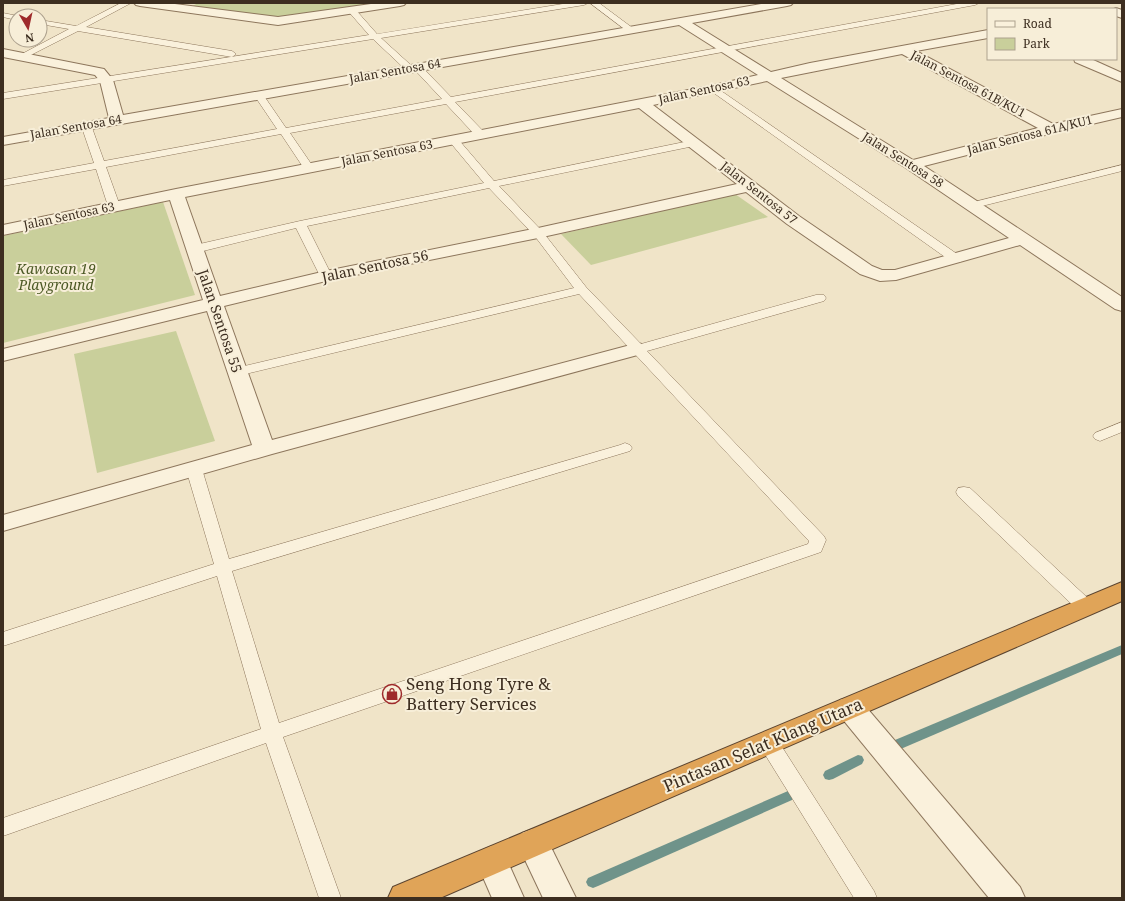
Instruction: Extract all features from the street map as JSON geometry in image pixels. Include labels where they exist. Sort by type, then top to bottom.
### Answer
[{"type":"highway","name":"Pintasan Selat Klang Utara","points":[[404,898],[1122,591]]},
{"type":"street","points":[[140,3],[278,21],[400,3]]},
{"type":"street","points":[[187,9],[198,3]]},
{"type":"street","name":"Jalan Sentosa 64","points":[[3,141],[413,67],[787,3]]},
{"type":"street","name":"Jalan Sentosa 58","points":[[681,21],[974,205],[1122,305]]},
{"type":"street","name":"Jalan Sentosa 63","points":[[3,230],[114,206],[454,141],[480,134],[714,89],[810,67],[987,34]]},
{"type":"street","name":"Jalan Sentosa 61B/KU1","points":[[905,50],[1052,129]]},
{"type":"street","points":[[3,53],[99,72],[106,80],[117,120]]},
{"type":"street","points":[[3,62],[27,57]]},
{"type":"street","points":[[1082,60],[1122,78]]},
{"type":"street","name":"Jalan Sentosa 57","points":[[642,103],[793,220],[866,270],[880,276],[896,275],[956,259]]},
{"type":"street","name":"Jalan Sentosa 61A/KU1","points":[[911,165],[1052,129],[1122,113]]},
{"type":"street","name":"Jalan Sentosa 56","points":[[3,355],[326,276],[538,233],[750,186]]},
{"type":"street","name":"Jalan Sentosa 55","points":[[176,194],[264,449]]},
{"type":"street","points":[[956,259],[1023,239]]},
{"type":"street","points":[[3,523],[264,449],[638,349]]},
{"type":"street","points":[[850,708],[1009,898]]},
{"type":"street","points":[[533,843],[560,898]]},
{"type":"street","points":[[492,861],[508,898]]},
{"type":"lane","points":[[27,57],[127,3]]},
{"type":"lane","points":[[3,96],[584,3]]},
{"type":"lane","points":[[594,3],[630,29]]},
{"type":"lane","points":[[3,184],[975,3]]},
{"type":"lane","points":[[352,11],[375,37],[413,67],[450,101],[480,134]]},
{"type":"lane","points":[[48,23],[245,57]]},
{"type":"lane","points":[[714,89],[956,259]]},
{"type":"lane","points":[[259,95],[309,168]]},
{"type":"lane","points":[[86,125],[114,206]]},
{"type":"lane","points":[[3,827],[272,733],[815,548],[818,540],[582,290],[538,233],[492,185],[454,141]]},
{"type":"lane","points":[[195,249],[300,224],[694,143]]},
{"type":"lane","points":[[974,205],[1122,168]]},
{"type":"lane","points":[[300,224],[326,276]]},
{"type":"lane","points":[[237,372],[582,290]]},
{"type":"lane","points":[[638,349],[820,298]]},
{"type":"lane","points":[[1100,436],[1122,427]]},
{"type":"lane","points":[[3,639],[224,567],[625,448]]},
{"type":"lane","points":[[194,469],[272,733],[330,898]]},
{"type":"lane","points":[[964,492],[1086,606]]},
{"type":"lane","points":[[768,742],[866,898]]},
{"type":"green space","points":[[198,3],[400,3],[299,19],[187,9]]},
{"type":"green space","points":[[735,194],[768,217],[591,265],[561,234]]},
{"type":"green space","name":"Kawasan 19 Playground","points":[[163,202],[195,295],[3,343],[3,236]]},
{"type":"green space","points":[[176,331],[215,441],[97,473],[74,354]]},
{"type":"waterway","points":[[899,744],[1122,649]]},
{"type":"waterway","points":[[829,775],[858,760]]},
{"type":"waterway","points":[[593,882],[788,796]]},
{"type":"place","name":"Seng Hong Tyre & Battery Services","points":[[392,694]]}]
